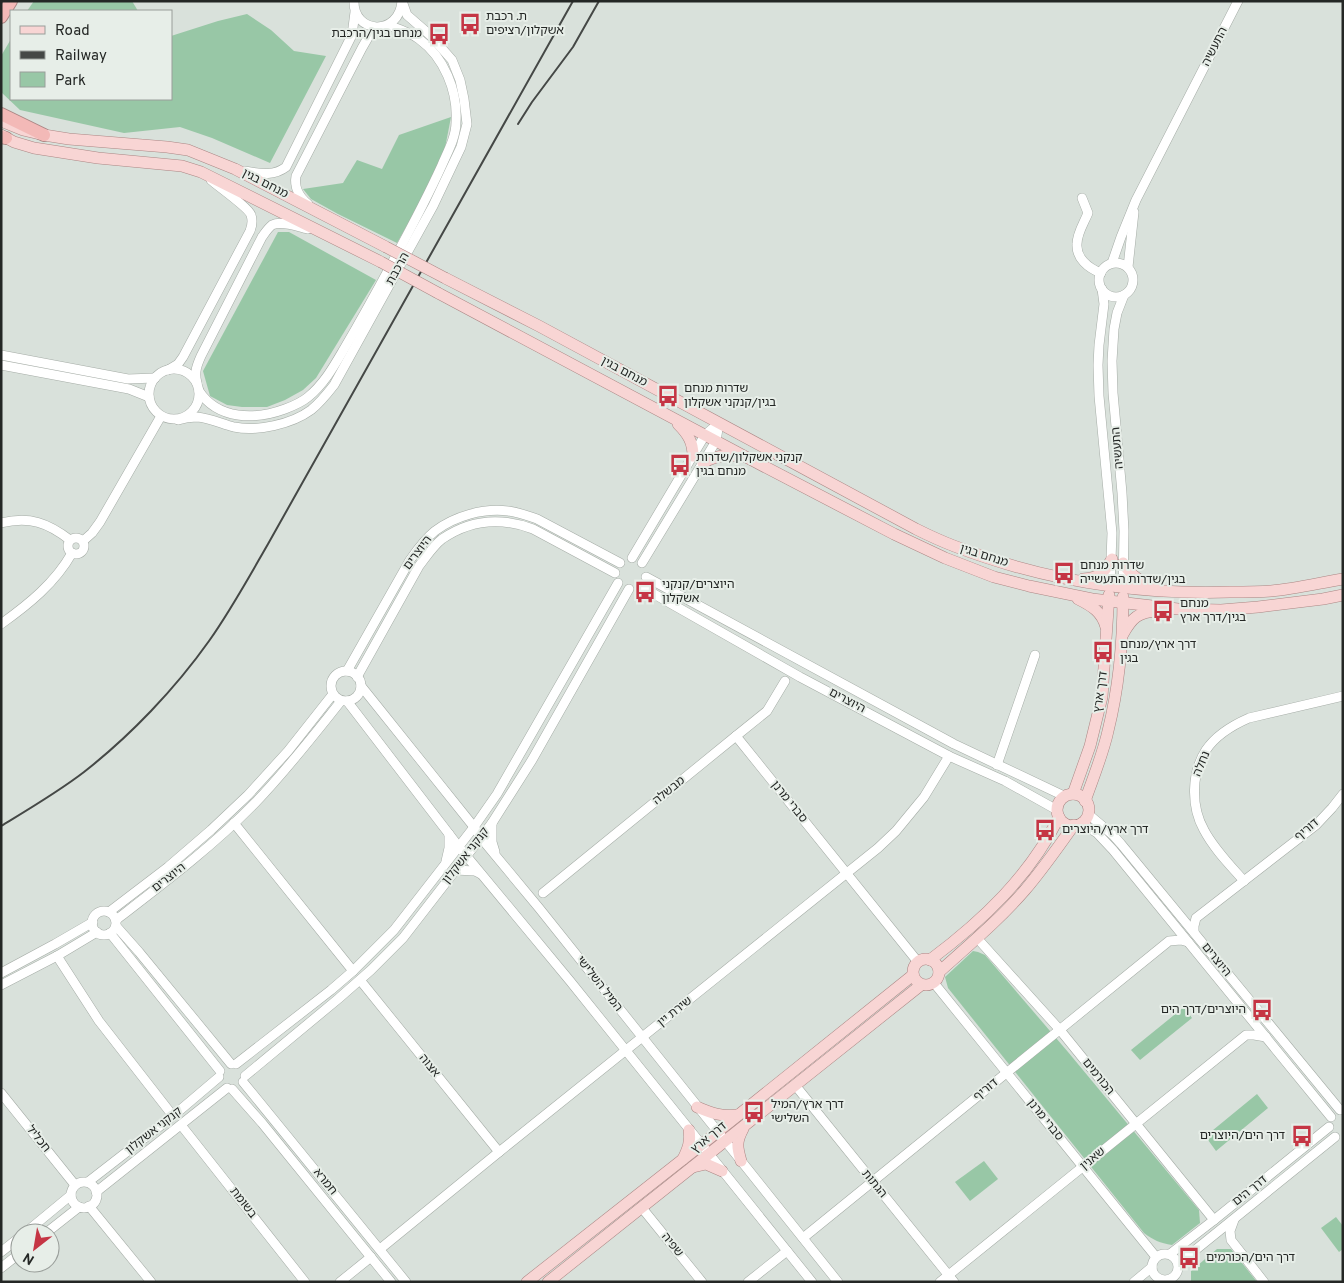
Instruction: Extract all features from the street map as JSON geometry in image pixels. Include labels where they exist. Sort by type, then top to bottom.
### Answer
[{"type":"highway","points":[[1,17],[11,1]]},
{"type":"highway","points":[[1,114],[44,135]]},
{"type":"main road","name":"מנחם בגין","points":[[1,121],[23,130],[69,139],[188,150],[235,169],[539,326],[923,532],[953,546],[1000,562],[1063,578],[1122,588],[1205,593],[1272,591],[1343,579]]},
{"type":"main road","name":"מנחם בגין","points":[[3,137],[34,148],[98,158],[182,166],[201,172],[381,262],[716,442],[894,534],[946,558],[994,577],[1068,594],[1178,609],[1221,610],[1258,607],[1343,595]]},
{"type":"main road","points":[[667,415],[679,425],[691,440],[693,456]]},
{"type":"main road","points":[[703,463],[711,458],[721,456],[734,455],[746,457]]},
{"type":"main road","points":[[1063,578],[1085,579],[1102,574],[1112,559]]},
{"type":"main road","points":[[1123,563],[1130,573],[1138,579],[1156,588],[1178,592]]},
{"type":"main road","name":"דרך ארץ","points":[[1068,795],[1090,746],[1102,697],[1110,586]]},
{"type":"main road","name":"התעשיה","points":[[1122,588],[1123,603]]},
{"type":"main road","points":[[1068,594],[1095,609],[1101,615],[1107,631]]},
{"type":"main road","name":"דרך ארץ","points":[[1086,800],[1110,725],[1118,676],[1123,603]]},
{"type":"main road","points":[[1122,635],[1133,618],[1141,614],[1151,611],[1178,609]]},
{"type":"main road","points":[[930,960],[955,942],[1015,884],[1046,841],[1058,814],[1059,802],[1068,795],[1080,796],[1086,800],[1088,807],[1081,821],[1025,891],[939,972]]},
{"type":"main road","points":[[1058,814],[1066,824],[1081,821]]},
{"type":"main road","points":[[924,959],[930,960],[936,965],[939,976],[934,983],[922,985],[916,981],[913,975],[914,968],[918,962],[924,959]]},
{"type":"main road","name":"דרך ארץ","points":[[527,1282],[687,1164],[705,1149],[717,1132],[913,975]]},
{"type":"main road","name":"דרך ארץ","points":[[705,1149],[725,1141],[922,985]]},
{"type":"main road","points":[[697,1107],[720,1116],[738,1115]]},
{"type":"main road","points":[[741,1161],[737,1145],[745,1125]]},
{"type":"main road","points":[[689,1130],[687,1164],[706,1164],[722,1170]]},
{"type":"main road","name":"דרך ארץ","points":[[550,1281],[642,1208],[687,1164]]},
{"type":"street","points":[[235,169],[268,174],[281,171],[286,167],[352,35],[355,12],[354,1]]},
{"type":"street","points":[[331,219],[303,200],[295,182],[296,176],[370,34],[394,21],[399,15],[402,1]]},
{"type":"street","name":"הרכבת","points":[[178,420],[196,417],[234,427],[250,429],[288,422],[309,412],[334,385],[433,206],[461,147],[467,124],[464,99],[460,80],[452,60],[426,31],[407,15],[402,1]]},
{"type":"street","name":"התעשיה","points":[[1112,263],[1136,200],[1238,1]]},
{"type":"street","name":"הרכבת","points":[[198,387],[208,402],[215,407],[222,411],[246,416],[276,412],[294,406],[307,398],[321,384],[348,343],[424,204],[454,138],[456,104],[452,87],[445,70],[434,53],[408,32],[384,26],[373,27],[365,24],[355,12]]},
{"type":"street","points":[[201,172],[248,210],[251,215],[252,225],[183,357],[178,364],[155,378],[150,387],[149,397],[152,406],[161,416],[171,420],[178,420],[192,413],[197,406],[199,399],[195,376],[196,368],[258,244],[267,230],[273,224],[281,223],[320,232]]},
{"type":"street","points":[[1082,198],[1088,213],[1077,244],[1079,255],[1085,264],[1092,270],[1100,273]]},
{"type":"street","name":"התעשיה","points":[[1128,267],[1136,200]]},
{"type":"street","points":[[1118,262],[1128,267],[1133,276],[1134,282],[1130,290],[1124,295],[1114,296],[1105,292],[1099,281],[1100,273],[1107,265],[1112,263],[1118,262]]},
{"type":"street","name":"התעשיה","points":[[1102,289],[1104,304],[1098,345],[1098,396],[1112,533],[1110,586]]},
{"type":"street","name":"התעשיה","points":[[1122,588],[1124,531],[1112,361],[1114,329],[1117,313],[1124,295]]},
{"type":"street","points":[[1,355],[128,379],[155,378]]},
{"type":"street","points":[[1,365],[129,389],[149,397]]},
{"type":"street","points":[[168,370],[185,371],[192,376],[198,387]]},
{"type":"street","points":[[83,541],[100,522],[161,416]]},
{"type":"street","points":[[632,558],[705,436],[719,423]]},
{"type":"street","points":[[642,564],[716,442],[719,423]]},
{"type":"street","name":"היוצרים","points":[[348,671],[410,560],[421,544],[451,521],[471,514],[489,511],[507,511],[524,514],[555,528],[620,563]]},
{"type":"street","points":[[1,523],[23,520],[47,525],[70,540]]},
{"type":"street","name":"היוצרים","points":[[358,677],[419,566],[441,540],[456,531],[474,524],[490,521],[506,521],[521,524],[615,573]]},
{"type":"street","points":[[70,540],[77,538],[83,541]]},
{"type":"street","points":[[70,540],[68,548],[72,553],[78,554],[82,552],[84,547],[83,541]]},
{"type":"street","points":[[1,624],[48,585],[60,572],[72,553]]},
{"type":"street","points":[[632,558],[639,561],[645,568],[646,577],[640,586],[629,589],[618,583],[615,573],[620,563],[632,558]]},
{"type":"street","name":"היוצרים","points":[[646,577],[954,744],[997,765],[1068,795]]},
{"type":"street","name":"קנקני אשקלון","points":[[234,1064],[331,990],[394,930],[483,814],[529,739],[618,583]]},
{"type":"street","name":"היוצרים","points":[[640,586],[781,666],[949,756],[1005,781],[1058,814]]},
{"type":"street","name":"קנקני אשקלון","points":[[244,1079],[360,980],[403,938],[492,824],[532,760],[629,589]]},
{"type":"street","points":[[997,765],[1035,655]]},
{"type":"street","points":[[781,666],[785,681],[800,676]]},
{"type":"street","points":[[348,671],[358,677],[361,683],[360,690],[358,695],[352,700],[344,701],[332,694],[330,686],[332,679],[339,672],[348,671]]},
{"type":"street","name":"מבשלה","points":[[543,893],[767,711],[785,681]]},
{"type":"street","name":"המיל השלישי","points":[[361,686],[838,1282]]},
{"type":"street","name":"היוצרים","points":[[109,912],[168,867],[242,800],[288,751],[332,694]]},
{"type":"street","name":"נחלה","points":[[1244,881],[1210,840],[1203,830],[1199,819],[1196,807],[1195,782],[1206,750],[1223,733],[1249,718],[1343,696]]},
{"type":"street","name":"היוצרים","points":[[114,926],[175,875],[256,802],[344,701]]},
{"type":"street","name":"המיל השלישי","points":[[344,701],[458,846],[483,874],[812,1282]]},
{"type":"street","name":"סברי מרנן","points":[[736,736],[918,962]]},
{"type":"street","name":"שירת יין","points":[[380,1249],[878,848],[910,815],[924,797],[949,756]]},
{"type":"street","name":"דוריף","points":[[1196,918],[1316,824],[1343,794]]},
{"type":"street","points":[[459,809],[472,814],[483,814]]},
{"type":"street","name":"היוצרים","points":[[1081,821],[1113,835],[1122,844],[1342,1109]]},
{"type":"street","name":"היוצרים","points":[[1081,821],[1105,841],[1331,1117]]},
{"type":"street","points":[[234,823],[353,971]]},
{"type":"street","points":[[492,824],[492,842],[496,855]]},
{"type":"street","points":[[446,864],[449,834]]},
{"type":"street","points":[[455,870],[475,871],[483,874]]},
{"type":"street","points":[[526,892],[543,893],[539,908]]},
{"type":"street","points":[[114,926],[103,934],[97,932],[93,925],[94,916],[102,911],[114,915],[114,926],[220,1074],[221,1084],[229,1089],[239,1087],[244,1079],[242,1069],[234,1064],[139,952],[114,926]]},
{"type":"street","points":[[1180,916],[1196,918],[1194,932]]},
{"type":"street","points":[[1171,921],[1168,941],[1181,940],[1188,942]]},
{"type":"street","points":[[1,973],[93,922]]},
{"type":"street","points":[[1,986],[97,932]]},
{"type":"street","name":"הכורמים","points":[[977,938],[1060,1030],[1214,1220]]},
{"type":"street","name":"דוריף","points":[[803,1238],[1168,941]]},
{"type":"street","points":[[57,956],[99,1021],[174,1116]]},
{"type":"street","name":"אצוה","points":[[360,980],[499,1152]]},
{"type":"street","name":"סברי מרנן","points":[[934,983],[1156,1257]]},
{"type":"street","points":[[1248,1016],[1246,1035],[1266,1037]]},
{"type":"street","name":"שאנין","points":[[940,1282],[951,1278],[1135,1123],[1246,1035]]},
{"type":"street","points":[[220,1074],[225,1066],[234,1064]]},
{"type":"street","name":"קנקני אשקלון","points":[[88,1182],[174,1116],[220,1074]]},
{"type":"street","name":"חמרא","points":[[244,1079],[406,1282]]},
{"type":"street","name":"הגתות","points":[[795,1085],[951,1278]]},
{"type":"street","name":"קנקני אשקלון","points":[[96,1192],[229,1089]]},
{"type":"street","name":"חמרא","points":[[229,1089],[262,1123],[390,1282]]},
{"type":"street","name":"חכליל","points":[[1,1093],[75,1185]]},
{"type":"street","points":[[1339,1138],[1330,1131],[1329,1127],[1333,1114],[1342,1109]]},
{"type":"street","name":"בשומת","points":[[181,1125],[305,1282]]},
{"type":"street","name":"דרך הים","points":[[1170,1254],[1329,1127]]},
{"type":"street","name":"דרך הים","points":[[1178,1264],[1339,1138]]},
{"type":"street","points":[[59,1223],[79,1207],[89,1206],[96,1200],[94,1186],[88,1182],[81,1182],[75,1185],[71,1191],[73,1202],[79,1207]]},
{"type":"street","points":[[37,1223],[71,1195]]},
{"type":"street","points":[[89,1206],[151,1282]]},
{"type":"street","name":"שפיה","points":[[642,1208],[702,1282]]},
{"type":"street","points":[[1235,1218],[1230,1231],[1231,1240],[1264,1282]]},
{"type":"street","points":[[1212,1236],[1231,1240]]},
{"type":"street","points":[[748,1282],[787,1251]]},
{"type":"street","points":[[1162,1254],[1170,1254],[1178,1264],[1176,1279],[1158,1280],[1154,1274],[1152,1263],[1156,1257],[1162,1254]]},
{"type":"street","points":[[340,1282],[371,1257]]},
{"type":"street","points":[[1134,1282],[1152,1267]]},
{"type":"green space","points":[[34,1],[132,1],[137,10],[28,10]]},
{"type":"green space","points":[[247,14],[271,30],[294,51],[326,56],[270,163],[212,138],[180,127],[124,133],[20,110],[1,92],[1,56],[10,41],[10,100],[172,100],[172,36]]},
{"type":"green space","points":[[451,117],[445,148],[428,188],[397,243],[311,199],[303,189],[343,183],[357,160],[382,169],[399,135]]},
{"type":"green space","points":[[278,232],[289,232],[376,280],[316,378],[303,390],[267,407],[227,405],[210,396],[203,371]]},
{"type":"green space","points":[[973,951],[985,955],[1199,1210],[1200,1223],[1172,1245],[1150,1238],[1144,1233],[948,988],[945,977]]},
{"type":"green space","points":[[1184,1007],[1192,1018],[1140,1060],[1131,1050]]},
{"type":"green space","points":[[1257,1094],[1268,1108],[1216,1151],[1208,1140],[1210,1138],[1207,1135]]},
{"type":"green space","points":[[984,1161],[998,1179],[970,1201],[955,1182]]},
{"type":"green space","points":[[1336,1217],[1343,1226],[1343,1249],[1339,1252],[1321,1228]]},
{"type":"green space","points":[[1217,1249],[1231,1249],[1257,1282],[1191,1282],[1191,1271]]},
{"type":"railway","points":[[1,826],[74,779],[118,743],[167,694],[209,641],[268,544],[573,1]]},
{"type":"railway","points":[[518,124],[573,47],[599,1]]},
{"type":"place","name":"ת. רכבת אשקלון/רציפים","points":[[470,24]]},
{"type":"place","name":"מנחם בגין/הרכבת","points":[[439,34]]},
{"type":"place","name":"שדרות מנחם בגין/קנקני אשקלון","points":[[668,396]]},
{"type":"place","name":"קנקני אשקלון/שדרות מנחם בגין","points":[[680,465]]},
{"type":"place","name":"שדרות מנחם בגין/שדרות התעשייה","points":[[1064,573]]},
{"type":"place","name":"היוצרים/קנקני אשקלון","points":[[645,592]]},
{"type":"place","name":"מנחם בגין/דרך ארץ","points":[[1163,611]]},
{"type":"place","name":"דרך ארץ/מנחם בגין","points":[[1103,652]]},
{"type":"place","name":"דרך ארץ/היוצרים","points":[[1045,830]]},
{"type":"place","name":"היוצרים/דרך הים","points":[[1262,1010]]},
{"type":"place","name":"דרך ארץ/המיל השלישי","points":[[754,1112]]},
{"type":"place","name":"דרך הים/היוצרים","points":[[1302,1136]]},
{"type":"place","name":"דרך הים/הכורמים","points":[[1189,1258]]}]
